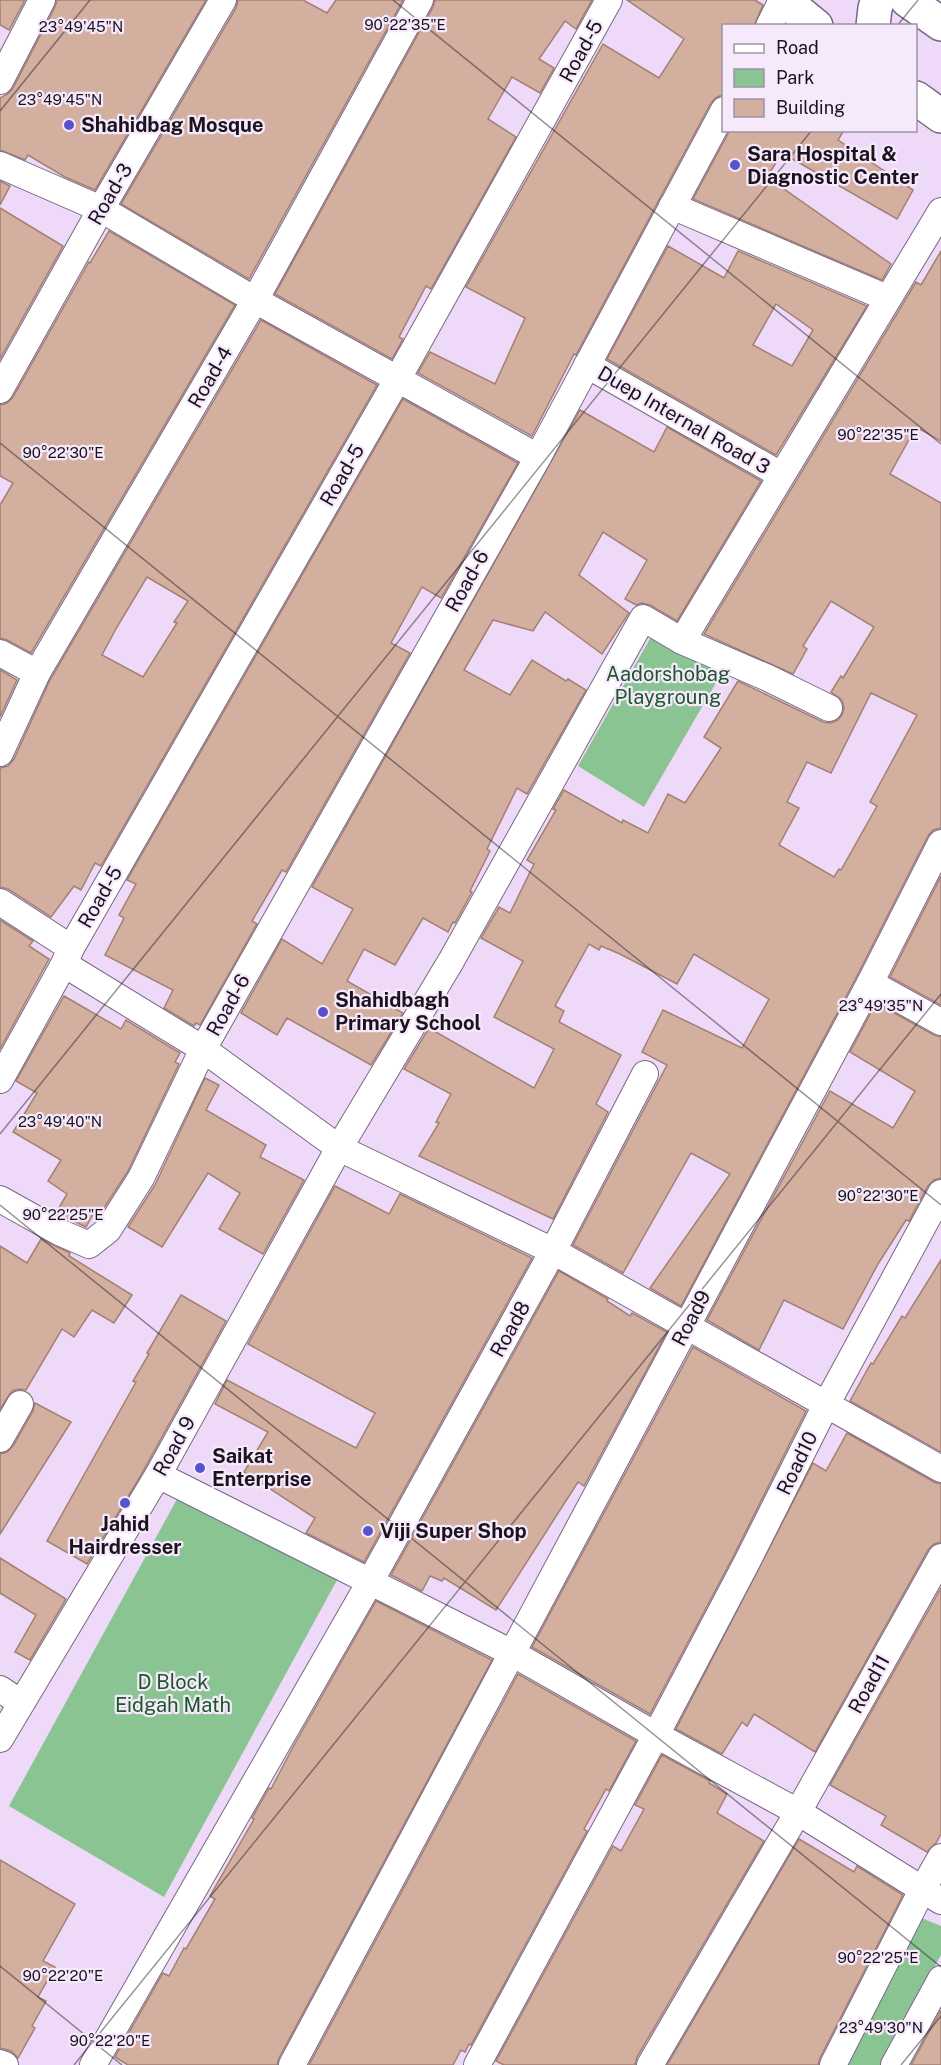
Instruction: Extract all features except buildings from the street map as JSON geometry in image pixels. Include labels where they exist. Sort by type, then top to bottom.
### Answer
[{"type":"main road","points":[[783,0],[813,24]]},
{"type":"main road","points":[[873,24],[878,0]]},
{"type":"main road","points":[[907,0],[941,24]]},
{"type":"main road","points":[[917,99],[941,116]]},
{"type":"street","points":[[0,81],[42,0]]},
{"type":"street","name":"Road-3","points":[[0,390],[101,209],[223,0]]},
{"type":"street","name":"Road-4","points":[[0,753],[37,673],[255,300],[420,0]]},
{"type":"street","name":"Road-5","points":[[0,1080],[67,956],[397,380],[609,0]]},
{"type":"street","points":[[770,24],[783,0]]},
{"type":"street","name":"Road-6","points":[[0,1199],[59,1232],[88,1245],[108,1230],[141,1178],[203,1049],[538,457],[722,112]]},
{"type":"street","points":[[0,165],[101,209],[255,300],[538,457]]},
{"type":"street","points":[[672,206],[887,298]]},
{"type":"street","points":[[829,708],[682,640],[941,211]]},
{"type":"street","name":"Duep Internal Road 3","points":[[587,365],[781,475]]},
{"type":"street","name":"Road 9","points":[[0,1739],[158,1476],[339,1148],[451,961],[643,618],[682,640]]},
{"type":"street","points":[[0,653],[37,673]]},
{"type":"street","name":"Road9","points":[[292,2065],[870,983],[941,843]]},
{"type":"street","points":[[0,902],[67,956],[203,1049],[339,1148],[553,1251],[941,1470]]},
{"type":"street","points":[[870,983],[941,1022]]},
{"type":"street","name":"Road8","points":[[93,2065],[370,1582],[553,1251],[645,1074]]},
{"type":"street","name":"Road10","points":[[477,2065],[656,1735],[826,1405],[941,1193]]},
{"type":"street","points":[[0,1439],[20,1404]]},
{"type":"street","points":[[158,1476],[512,1653],[798,1812],[931,1895]]},
{"type":"street","name":"Road11","points":[[650,2065],[798,1812],[941,1557]]},
{"type":"street","points":[[0,1689],[21,1703]]},
{"type":"street","points":[[833,2065],[931,1895],[941,1857]]},
{"type":"street","points":[[894,2065],[941,1979]]},
{"type":"street","points":[[0,2063],[5,2065]]},
{"type":"green space","name":"Aadorshobag Playgroung","points":[[656,628],[724,669],[644,807],[578,766]]},
{"type":"green space","name":"D Block Eidgah Math","points":[[182,1490],[337,1580],[164,1897],[9,1806]]},
{"type":"green space","points":[[919,1917],[941,1926],[941,1955],[880,2065],[845,2065]]},
{"type":"place","name":"Shahidbag Mosque","points":[[69,125]]},
{"type":"place","name":"Sara Hospital & Diagnostic Center","points":[[735,165]]},
{"type":"place","name":"Shahidbagh Primary School","points":[[323,1012]]},
{"type":"place","name":"Saikat Enterprise","points":[[200,1468]]},
{"type":"place","name":"Jahid Hairdresser","points":[[125,1503]]},
{"type":"place","name":"Viji Super Shop","points":[[368,1531]]}]
